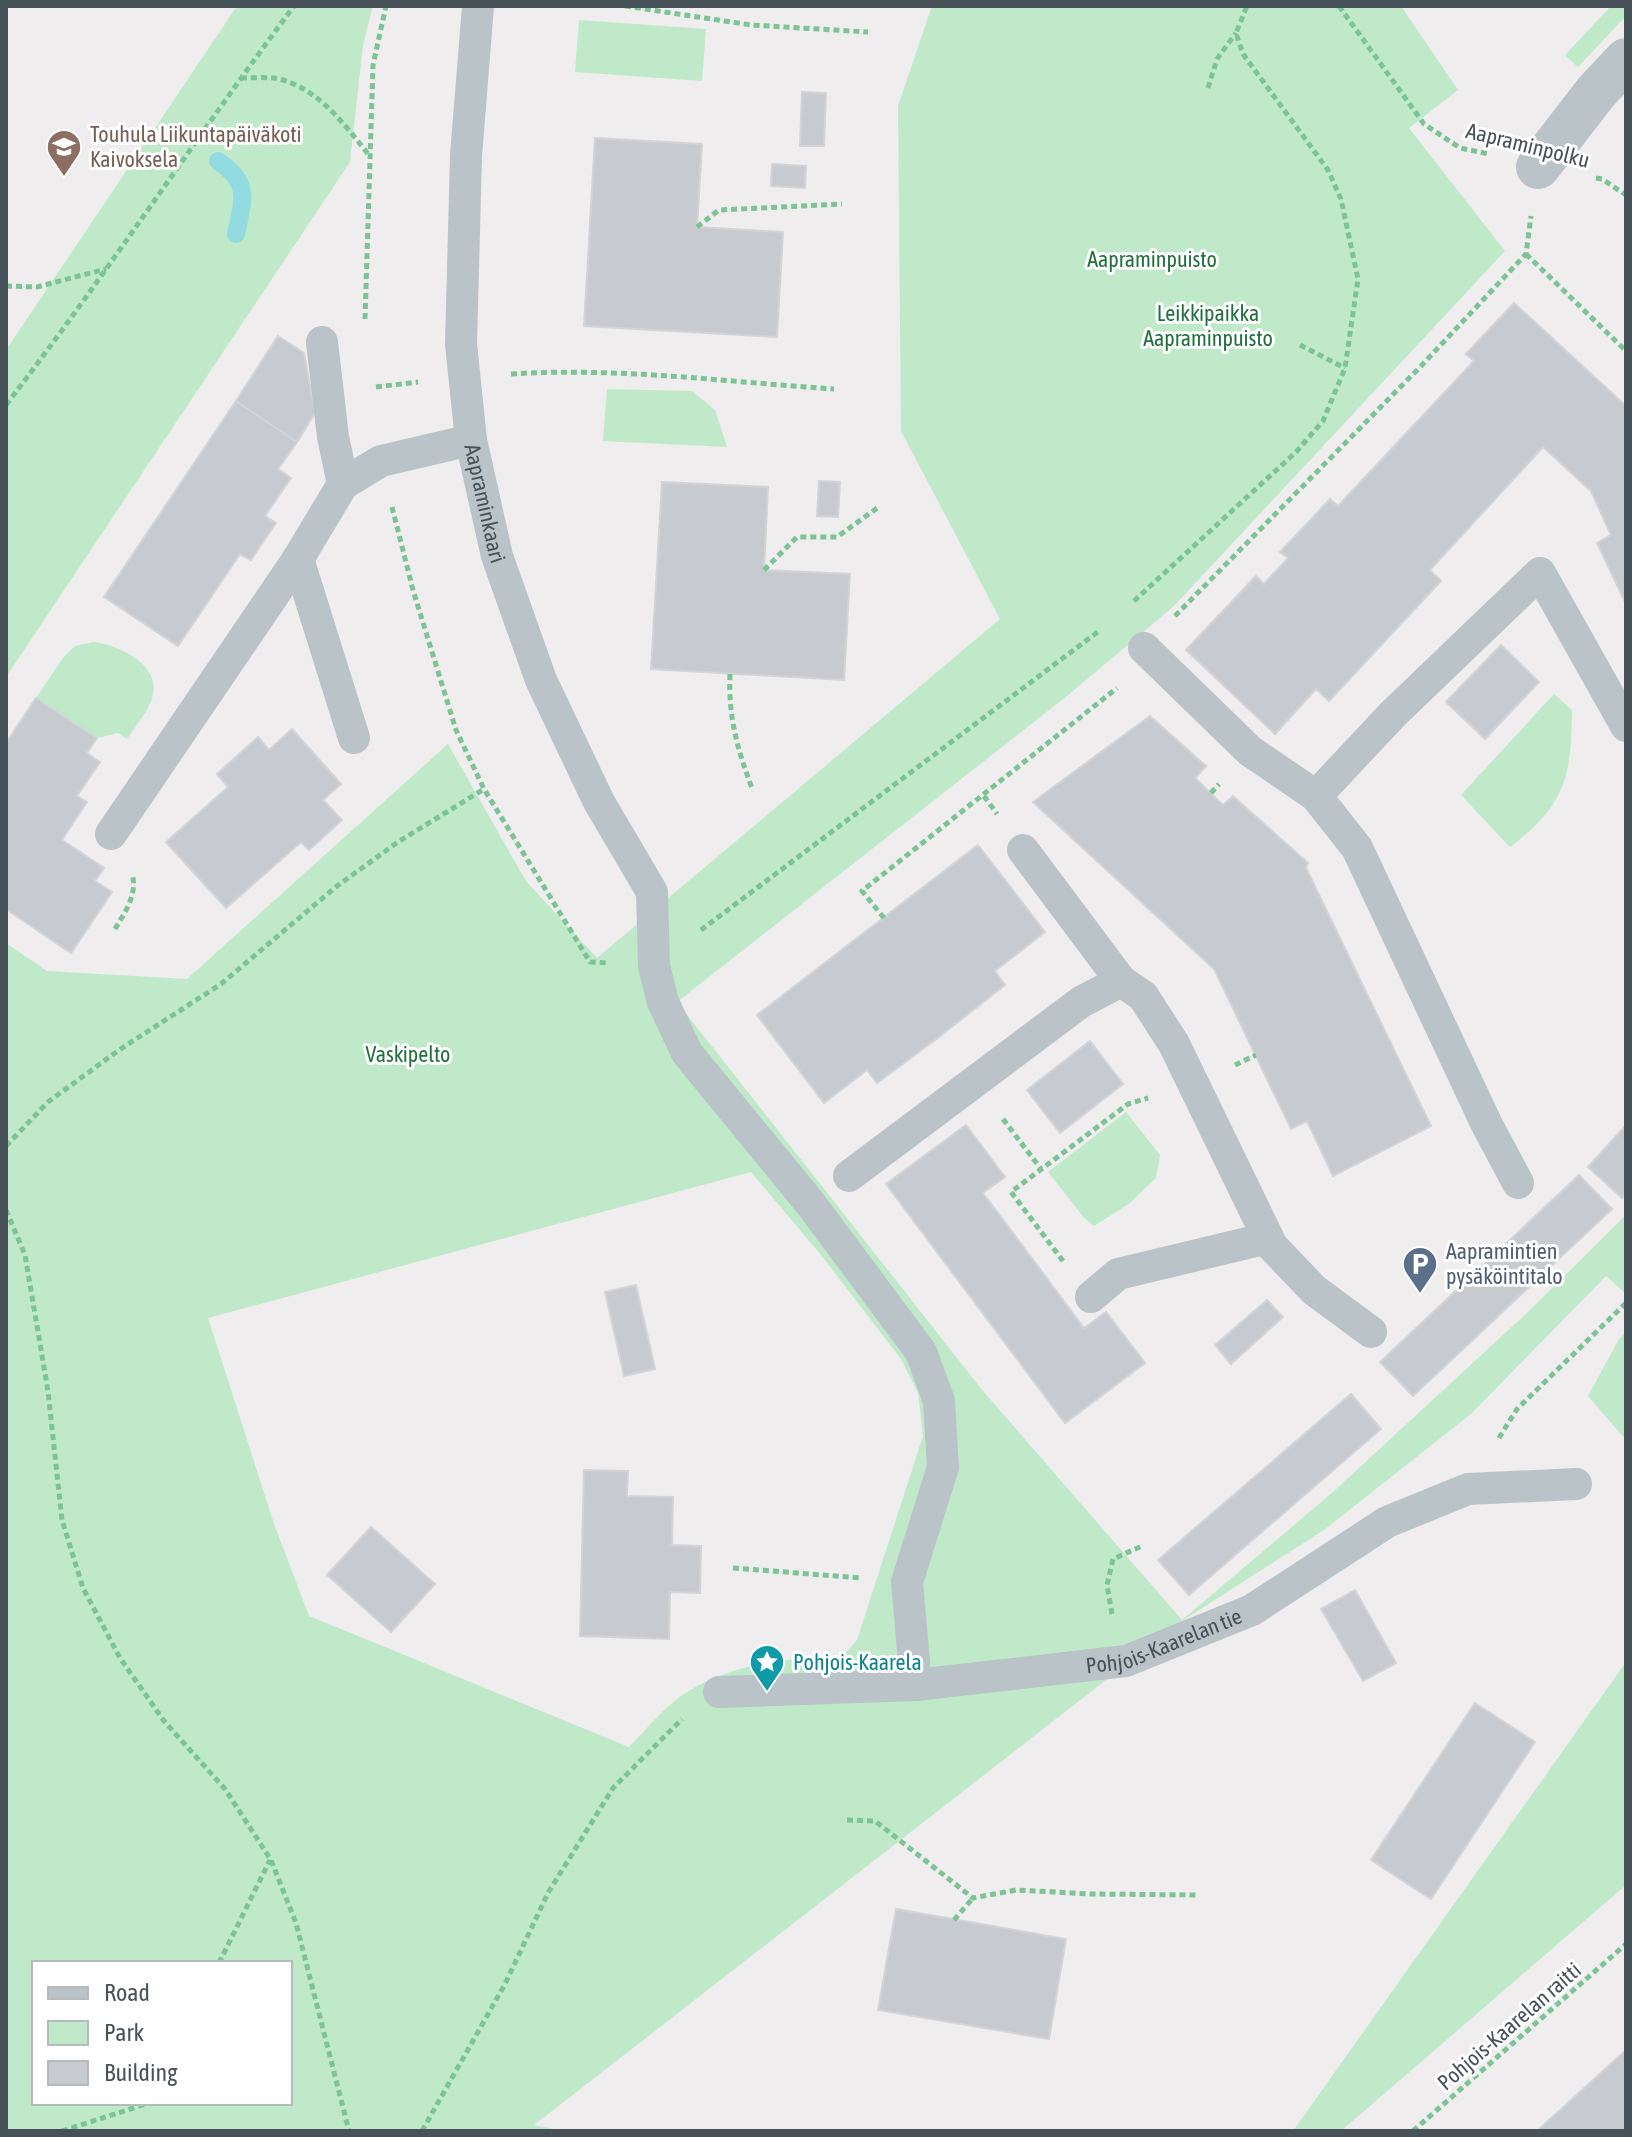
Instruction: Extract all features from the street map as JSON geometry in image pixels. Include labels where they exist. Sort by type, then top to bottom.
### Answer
[{"type":"street","points":[[1538,167],[1596,92],[1626,60]]},
{"type":"lane","name":"Aapraminkaari","points":[[478,6],[466,156],[461,344],[471,440],[497,556],[541,680],[599,802],[652,892],[654,966],[663,1002],[687,1053],[810,1203],[921,1352],[939,1401],[943,1467],[907,1582]]},
{"type":"lane","points":[[322,342],[333,437],[343,484]]},
{"type":"lane","points":[[111,834],[298,559],[343,484],[381,461],[471,440]]},
{"type":"lane","points":[[298,559],[354,738]]},
{"type":"lane","points":[[1316,796],[1393,714],[1540,573],[1626,726]]},
{"type":"lane","points":[[1144,648],[1250,751],[1316,796],[1357,848],[1518,1183]]},
{"type":"lane","points":[[1023,850],[1121,981],[1143,996],[1195,1083],[1268,1238],[1314,1290],[1371,1332]]},
{"type":"lane","points":[[849,1176],[1081,1002],[1121,981]]},
{"type":"lane","points":[[1091,1297],[1118,1274],[1268,1238]]},
{"type":"lane","name":"Pohjois-Kaarelan tie","points":[[719,1692],[916,1685],[1126,1661],[1252,1610],[1387,1522],[1468,1489],[1576,1484]]},
{"type":"lane","points":[[907,1582],[916,1685]]},
{"type":"path","points":[[6,405],[294,6]]},
{"type":"path","points":[[625,6],[751,25],[868,32]]},
{"type":"path","points":[[1208,88],[1217,59],[1236,33],[1247,6]]},
{"type":"path","name":"Aapraminpolku","points":[[1339,6],[1424,124],[1460,148],[1602,179],[1626,195]]},
{"type":"path","points":[[654,966],[1112,621],[1296,452],[1323,421],[1345,368],[1358,279],[1341,199],[1328,170],[1243,54],[1236,33]]},
{"type":"path","points":[[240,78],[272,78],[296,85],[324,105],[370,156]]},
{"type":"path","points":[[884,918],[862,891],[1118,687],[1144,648],[1526,254],[1538,167]]},
{"type":"path","points":[[697,227],[719,210],[842,204]]},
{"type":"path","points":[[1526,254],[1626,351]]},
{"type":"path","points":[[6,286],[37,287],[107,269]]},
{"type":"path","points":[[1300,345],[1345,368]]},
{"type":"path","points":[[464,376],[547,371],[834,389]]},
{"type":"path","points":[[764,570],[797,537],[837,537],[880,506]]},
{"type":"path","points":[[1112,621],[1144,648]]},
{"type":"path","points":[[730,674],[729,695],[735,743],[753,791]]},
{"type":"path","points":[[6,1146],[48,1102],[119,1050],[221,984],[349,877],[398,842],[484,789]]},
{"type":"path","points":[[984,796],[996,812]]},
{"type":"path","points":[[1091,1297],[1011,1192],[1128,1104],[1195,1083]]},
{"type":"path","points":[[6,1210],[25,1255],[48,1391],[62,1520],[83,1588],[120,1658],[164,1721],[225,1789],[271,1860],[296,1923],[349,2131]]},
{"type":"path","points":[[1468,1489],[1517,1409],[1626,1303]]},
{"type":"path","points":[[1126,1661],[1107,1585],[1113,1559],[1142,1546]]},
{"type":"path","points":[[733,1568],[907,1582]]},
{"type":"path","points":[[422,2131],[505,1984],[548,1893],[613,1788],[684,1718],[719,1692]]},
{"type":"path","points":[[847,1820],[875,1821],[973,1898]]},
{"type":"path","points":[[220,1961],[271,1860]]},
{"type":"path","points":[[954,1920],[973,1898],[1016,1890],[1199,1895]]},
{"type":"path","name":"Pohjois-Kaarelan raitti","points":[[1413,2131],[1626,1944]]},
{"type":"path","points":[[62,2131],[143,2105]]},
{"type":"green space","points":[[237,6],[373,6],[363,45],[350,162],[6,677],[6,350]]},
{"type":"green space","name":"Vaskipelto","points":[[932,6],[1401,6],[1458,90],[1409,128],[1505,251],[1174,606],[1067,696],[677,1002],[983,1391],[1182,1620],[1333,1492],[1528,1312],[1626,1215],[1626,1294],[1606,1276],[1472,1413],[1324,1530],[1182,1621],[534,2125],[564,2131],[6,2131],[6,943],[47,971],[187,979],[448,744],[526,881],[597,958],[1000,619],[901,431],[898,106]],"holes":[[[751,1172],[821,1255],[901,1359],[918,1393],[923,1436],[857,1640],[843,1656],[762,1664],[705,1682],[672,1704],[629,1747],[309,1616],[274,1524],[208,1318]]]},
{"type":"green space","points":[[1611,6],[1626,6],[1626,16],[1578,67],[1565,55]]},
{"type":"green space","points":[[579,20],[706,29],[702,81],[575,72]]},
{"type":"green space","points":[[607,389],[692,391],[715,410],[727,447],[603,441]]},
{"type":"green space","points":[[94,642],[128,653],[146,668],[152,678],[154,689],[151,701],[127,739],[118,733],[97,738],[36,698],[63,658],[75,646]]},
{"type":"green space","points":[[1554,694],[1572,710],[1567,772],[1554,803],[1529,832],[1510,847],[1461,795]]},
{"type":"green space","points":[[1126,1112],[1160,1155],[1156,1178],[1130,1203],[1094,1226],[1048,1172]]},
{"type":"green space","points":[[1626,1332],[1626,1440],[1588,1396],[1619,1339]]},
{"type":"green space","points":[[1626,1662],[1626,1885],[1341,2131],[1293,2131]]},
{"type":"building","points":[[802,92],[826,93],[824,146],[800,146]]},
{"type":"building","points":[[595,138],[702,144],[697,227],[783,232],[777,337],[584,326]]},
{"type":"building","points":[[772,164],[806,166],[805,188],[771,186]]},
{"type":"building","points":[[1514,303],[1626,406],[1626,604],[1597,543],[1611,535],[1591,491],[1543,447],[1430,570],[1441,581],[1329,701],[1316,689],[1275,734],[1186,650],[1256,576],[1264,584],[1288,558],[1280,552],[1330,499],[1338,506],[1474,361],[1466,354]]},
{"type":"building","points":[[278,336],[304,353],[315,413],[297,442],[236,401]]},
{"type":"building","points":[[236,401],[297,442],[278,469],[291,478],[265,516],[276,523],[251,560],[240,554],[178,646],[104,597]]},
{"type":"building","points":[[819,481],[840,482],[838,517],[817,516]]},
{"type":"building","points":[[662,482],[768,487],[764,570],[850,574],[844,680],[651,669]]},
{"type":"building","points":[[1501,645],[1539,682],[1485,739],[1446,702]]},
{"type":"building","points":[[36,698],[97,738],[87,753],[100,762],[77,796],[87,802],[62,840],[104,868],[95,881],[112,892],[71,953],[6,909],[6,743]]},
{"type":"building","points":[[1150,716],[1206,766],[1195,778],[1223,805],[1233,796],[1308,863],[1306,868],[1431,1126],[1333,1176],[1307,1121],[1291,1129],[1214,969],[1033,802]]},
{"type":"building","points":[[292,729],[341,784],[323,800],[342,820],[309,850],[301,842],[226,908],[166,842],[228,787],[217,774],[258,737],[269,750]]},
{"type":"building","points":[[978,845],[1045,932],[995,971],[1005,985],[939,1037],[877,1083],[867,1070],[824,1103],[757,1015]]},
{"type":"building","points":[[1090,1041],[1123,1084],[1060,1133],[1027,1090]]},
{"type":"building","points":[[966,1125],[1005,1177],[983,1193],[1084,1328],[1106,1312],[1145,1363],[1065,1423],[886,1184]]},
{"type":"building","points":[[1626,1125],[1626,1194],[1622,1198],[1588,1167]]},
{"type":"building","points":[[1579,1175],[1612,1209],[1413,1396],[1380,1362]]},
{"type":"building","points":[[636,1285],[655,1369],[624,1376],[605,1292]]},
{"type":"building","points":[[1267,1300],[1283,1317],[1231,1364],[1215,1345]]},
{"type":"building","points":[[1351,1394],[1381,1429],[1189,1595],[1158,1560]]},
{"type":"building","points":[[584,1470],[628,1471],[627,1496],[673,1497],[672,1545],[701,1546],[700,1593],[670,1592],[669,1639],[580,1636]]},
{"type":"building","points":[[371,1527],[435,1584],[391,1632],[327,1575]]},
{"type":"building","points":[[1355,1590],[1396,1663],[1363,1681],[1321,1609]]},
{"type":"building","points":[[1475,1703],[1535,1742],[1431,1899],[1371,1860]]},
{"type":"building","points":[[896,1909],[1066,1939],[1049,2039],[878,2010]]},
{"type":"building","points":[[1626,2050],[1626,2131],[1537,2131]]},
{"type":"waterway","points":[[218,161],[236,177],[242,193],[236,234]]},
{"type":"place","name":"Touhula Liikuntapäiväkoti Kaivoksela","points":[[64,178]]},
{"type":"place","name":"Aapramintien pysäköintitalo","points":[[1420,1295]]},
{"type":"place","name":"Pohjois-Kaarela","points":[[767,1693]]},
{"type":"park label","name":"Aapraminpuisto","points":[[1152,259]]},
{"type":"park label","name":"Leikkipaikka Aapraminpuisto","points":[[1208,326]]}]
